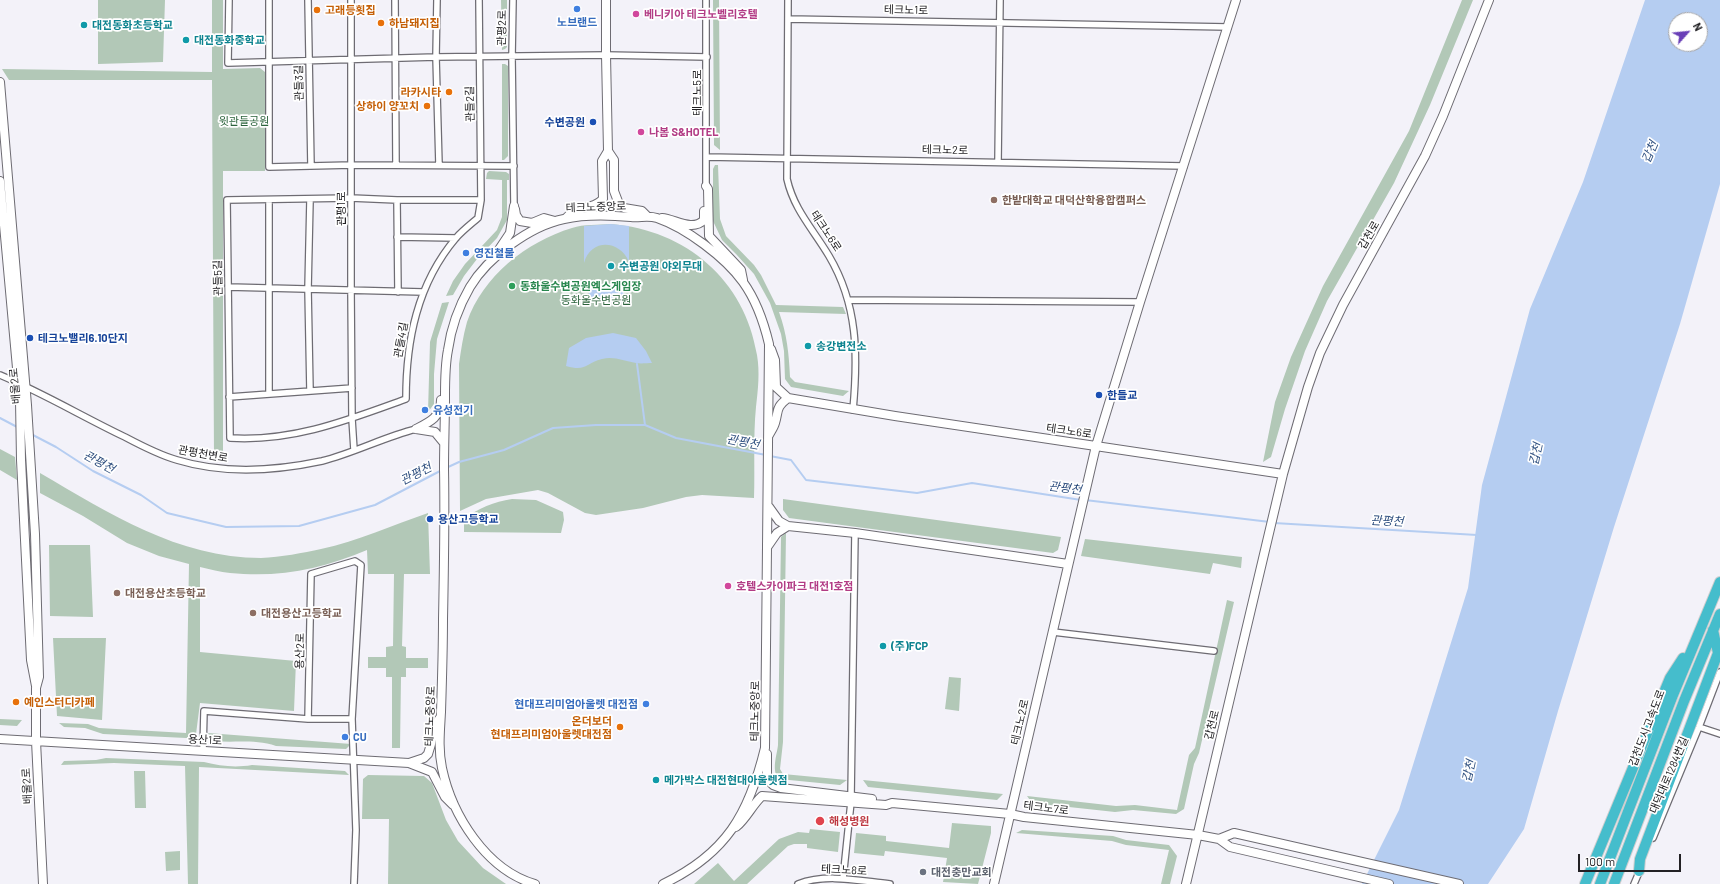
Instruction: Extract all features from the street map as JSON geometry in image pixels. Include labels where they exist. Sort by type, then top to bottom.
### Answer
[{"type":"highway","name":"갑천도시고속도로","points":[[1600,884],[1673,695],[1720,582]]},
{"type":"highway","points":[[1614,884],[1720,614]]},
{"type":"highway","points":[[1639,871],[1640,859],[1718,653],[1714,630]]},
{"type":"highway","points":[[1585,884],[1670,678],[1698,636]]},
{"type":"main road","points":[[566,218],[575,210],[590,208],[603,200],[602,161],[608,151],[606,0]]},
{"type":"main road","name":"테크노2로","points":[[994,884],[1096,446],[1236,0]]},
{"type":"main road","name":"갑천로","points":[[1186,884],[1282,474],[1320,353],[1343,305],[1425,156],[1443,116],[1489,0]]},
{"type":"main road","name":"배울2로","points":[[0,82],[22,384]]},
{"type":"main road","points":[[608,151],[614,160],[614,191],[619,204],[624,208],[642,211],[647,216]]},
{"type":"main road","name":"배울2로","points":[[0,181],[31,465],[35,534],[39,677],[36,688]]},
{"type":"main road","points":[[658,218],[669,219],[688,225],[700,224],[704,220],[704,192],[706,186]]},
{"type":"main road","points":[[706,186],[708,195],[709,236],[741,270],[744,284]]},
{"type":"main road","points":[[514,206],[516,215],[520,221],[532,223],[544,218],[555,221]]},
{"type":"main road","points":[[489,264],[510,233],[514,206]]},
{"type":"main road","name":"테크노중앙로","points":[[535,884],[528,882],[507,870],[489,855],[474,839],[455,807],[442,768],[439,738],[441,716],[445,510],[444,443],[442,434],[445,369],[453,327],[469,288],[479,274],[508,246],[541,226],[566,218],[594,216],[640,218],[647,216],[658,218],[708,247],[729,266],[744,284],[762,320],[769,344],[769,506],[765,748],[759,774],[733,830],[720,845],[692,869],[663,884]]},
{"type":"main road","points":[[768,437],[775,423],[778,409],[788,398],[776,386],[775,360],[769,344]]},
{"type":"main road","points":[[416,429],[437,416],[441,406],[441,397],[445,394]]},
{"type":"main road","name":"테크노6로","points":[[788,398],[853,410],[1282,474]]},
{"type":"main road","name":"배울2로","points":[[24,403],[21,460],[32,660],[36,688],[36,741],[43,884]]},
{"type":"main road","points":[[416,429],[442,434]]},
{"type":"main road","points":[[769,506],[778,521],[788,526],[855,533],[1068,564]]},
{"type":"main road","points":[[768,546],[777,533],[788,526]]},
{"type":"main road","points":[[409,763],[424,758],[428,754],[431,744],[432,730],[441,716]]},
{"type":"main road","name":"용산1로","points":[[0,739],[409,763]]},
{"type":"main road","name":"테크노7로","points":[[765,748],[768,760],[766,771],[767,779],[773,785],[781,788],[886,805],[892,803],[1010,814],[1031,818],[1198,835],[1219,839]]},
{"type":"main road","points":[[409,763],[432,772],[444,797],[455,807]]},
{"type":"main road","name":"테크노7로","points":[[733,830],[745,820],[757,800],[762,796],[851,799]]},
{"type":"main road","points":[[1219,839],[1234,833],[1459,884]]},
{"type":"main road","points":[[1219,839],[1230,847],[1389,884]]},
{"type":"street","points":[[229,0],[228,62],[606,55],[706,57]]},
{"type":"street","points":[[268,0],[270,62],[269,167],[352,165],[514,166]]},
{"type":"street","name":"관들3길","points":[[308,0],[311,166]]},
{"type":"street","name":"관평1로","points":[[351,0],[351,291],[352,419],[354,450]]},
{"type":"street","points":[[395,0],[396,165]]},
{"type":"street","points":[[437,0],[436,57],[439,165]]},
{"type":"street","name":"관들2길","points":[[479,0],[480,200]]},
{"type":"street","name":"관평2로","points":[[512,57],[513,0]]},
{"type":"street","name":"테크노5로","points":[[706,0],[706,186]]},
{"type":"street","points":[[787,158],[788,0]]},
{"type":"street","points":[[998,162],[1000,0]]},
{"type":"street","name":"테크노1로","points":[[788,19],[1228,27]]},
{"type":"street","points":[[512,57],[514,206]]},
{"type":"street","name":"테크노2로","points":[[707,157],[1184,166]]},
{"type":"street","name":"테크노6로","points":[[787,158],[787,179],[794,203],[832,260],[849,300],[854,324],[856,349],[853,410]]},
{"type":"street","points":[[351,198],[397,200],[480,200]]},
{"type":"street","name":"관들5길","points":[[351,198],[310,200],[227,200],[230,438],[276,436],[311,431],[352,419]]},
{"type":"street","points":[[269,200],[269,394]]},
{"type":"street","points":[[310,200],[308,289],[310,391]]},
{"type":"street","points":[[397,200],[398,292]]},
{"type":"street","name":"관들4길","points":[[352,419],[406,399],[409,345],[422,292],[456,238],[478,218],[480,200]]},
{"type":"street","points":[[397,237],[456,238]]},
{"type":"street","points":[[228,287],[422,292]]},
{"type":"street","points":[[849,300],[1140,302]]},
{"type":"street","name":"관평천변로","points":[[0,375],[22,384],[91,421],[146,448],[177,460],[218,468],[262,469],[322,461],[416,429]]},
{"type":"street","points":[[229,397],[352,388]]},
{"type":"street","points":[[843,879],[851,799],[855,533]]},
{"type":"street","name":"용산2로","points":[[308,719],[311,574],[356,561],[361,565],[352,719],[356,830],[354,884]]},
{"type":"street","points":[[1053,632],[1214,651]]},
{"type":"street","name":"대덕대로1284번길","points":[[1634,884],[1699,727],[1720,672]]},
{"type":"street","points":[[203,751],[204,712],[308,719],[352,719]]},
{"type":"street","points":[[1699,727],[1720,734]]},
{"type":"street","name":"테크노8로","points":[[798,884],[812,879],[843,879],[890,884]]},
{"type":"green space","points":[[98,0],[165,0],[163,62],[98,64]]},
{"type":"green space","name":"윗관들공원","points":[[212,0],[223,0],[223,69],[260,68],[265,72],[265,171],[223,171],[223,458],[214,457],[212,80],[9,80],[2,69],[212,72]]},
{"type":"green space","points":[[501,0],[507,0],[507,47],[502,50]]},
{"type":"green space","points":[[713,0],[719,0],[720,150],[714,145]]},
{"type":"green space","points":[[1462,0],[1473,0],[1430,105],[1394,183],[1327,301],[1305,351],[1285,409],[1271,457],[1263,462],[1275,402],[1291,357],[1323,286],[1409,131]]},
{"type":"green space","points":[[502,64],[508,66],[508,156],[504,160],[502,160]]},
{"type":"green space","points":[[715,165],[718,165],[720,219],[726,236],[754,265],[761,275],[776,305],[843,307],[846,314],[779,312],[787,344],[790,377],[795,382],[849,391],[843,396],[791,387],[785,379],[784,351],[781,334],[770,303],[754,274],[722,240],[713,221],[713,169]]},
{"type":"green space","points":[[489,171],[506,172],[509,174],[509,180],[507,180],[507,220],[497,238],[477,259],[464,276],[453,295],[446,296],[453,281],[465,264],[497,230],[502,217],[502,180],[486,179]]},
{"type":"green space","name":"동화울수변공원","points":[[611,224],[638,228],[664,236],[687,248],[708,264],[725,282],[740,304],[750,328],[757,355],[758,368],[754,498],[702,495],[686,497],[643,508],[596,515],[585,513],[548,493],[538,490],[486,499],[460,511],[459,364],[467,322],[474,305],[495,276],[508,263],[538,242],[555,234],[577,227],[586,225]]},
{"type":"green space","points":[[449,302],[437,339],[434,374],[434,404],[428,412],[430,342],[442,303]]},
{"type":"green space","points":[[0,449],[15,457],[17,480],[0,470]]},
{"type":"green space","points":[[40,473],[92,503],[145,530],[173,542],[201,550],[231,556],[261,558],[292,555],[335,546],[428,513],[430,574],[404,574],[402,646],[406,647],[406,658],[428,658],[428,668],[406,668],[406,677],[401,677],[400,748],[392,748],[392,677],[386,677],[386,668],[368,668],[368,657],[386,657],[386,647],[393,646],[394,574],[368,574],[367,550],[317,567],[283,573],[230,573],[200,567],[200,652],[296,661],[294,711],[200,703],[196,734],[194,737],[186,738],[103,734],[85,728],[64,727],[59,723],[88,724],[99,728],[186,733],[189,564],[159,556],[127,543],[83,516],[40,493]]},
{"type":"green space","points":[[512,499],[536,500],[563,512],[564,520],[561,533],[464,532],[464,519],[469,515],[486,506]]},
{"type":"green space","points":[[783,499],[1061,537],[1058,550],[1053,553],[789,518],[783,510]]},
{"type":"green space","points":[[786,533],[783,742],[780,769],[783,774],[847,780],[840,785],[779,779],[775,772],[778,745],[781,537]]},
{"type":"green space","points":[[1085,539],[1242,557],[1241,568],[1213,563],[1210,574],[1081,556]]},
{"type":"green space","points":[[49,545],[90,545],[93,617],[50,616]]},
{"type":"green space","points":[[1227,600],[1234,602],[1199,753],[1194,764],[1184,809],[1176,814],[1133,810],[1115,812],[1032,803],[1027,796],[1116,806],[1135,805],[1177,810],[1189,755],[1195,748]]},
{"type":"green space","points":[[53,638],[106,638],[102,720],[57,716]]},
{"type":"green space","points":[[949,677],[961,678],[959,711],[945,709]]},
{"type":"green space","points":[[0,719],[22,720],[17,726],[0,725]]},
{"type":"green space","points":[[208,733],[351,744],[346,749],[276,746],[252,742],[221,742],[213,741]]},
{"type":"green space","points":[[106,758],[204,762],[228,766],[252,765],[345,771],[349,775],[199,767],[198,884],[188,884],[185,766],[114,763],[61,765],[64,761],[96,760]]},
{"type":"green space","points":[[134,771],[145,771],[146,808],[135,808]]},
{"type":"green space","points":[[368,775],[424,776],[432,783],[446,820],[458,841],[483,868],[506,884],[388,884],[389,819],[362,819],[363,779]]},
{"type":"green space","points":[[863,780],[1003,794],[997,800],[868,787]]},
{"type":"green space","points":[[952,823],[991,826],[991,833],[978,884],[943,882],[947,858],[885,851],[884,856],[854,853],[856,833],[886,836],[886,841],[949,848]]},
{"type":"green space","points":[[810,829],[840,832],[838,852],[807,848],[807,844],[794,844],[788,846],[747,884],[694,884],[718,863],[734,881],[779,839],[798,832],[809,833]]},
{"type":"green space","points":[[1022,830],[1113,836],[1126,840],[1169,845],[1177,856],[1170,884],[1161,884],[1169,850],[1126,845],[1112,841],[1016,833]]},
{"type":"green space","points":[[180,851],[180,870],[166,871],[165,852]]},
{"type":"water","name":"갑천","points":[[1645,0],[1720,0],[1720,184],[1680,324],[1614,527],[1524,829],[1488,884],[1362,884],[1399,810],[1468,588],[1482,485],[1530,309],[1583,182]]},
{"type":"water","points":[[611,224],[629,226],[629,262],[619,249],[606,245],[593,249],[584,263],[584,226]]},
{"type":"water","points":[[589,285],[624,285],[624,303],[589,303]]},
{"type":"water","points":[[613,333],[636,338],[646,351],[652,363],[638,363],[606,358],[578,368],[566,366],[569,348],[586,338]]},
{"type":"waterway","points":[[637,364],[645,425]]},
{"type":"waterway","name":"관평천","points":[[0,418],[19,428]]},
{"type":"waterway","name":"관평천","points":[[446,468],[459,462],[504,450],[553,428],[596,425],[645,425],[676,438],[766,455]]},
{"type":"waterway","name":"관평천","points":[[31,434],[56,447],[93,471],[141,495],[167,513],[226,527],[299,526],[375,505],[442,470]]},
{"type":"waterway","name":"관평천","points":[[770,456],[791,460],[806,480],[917,493],[972,483],[1081,500]]},
{"type":"waterway","name":"관평천","points":[[1085,500],[1270,522]]},
{"type":"waterway","name":"관평천","points":[[1274,523],[1477,535]]},
{"type":"place","name":"노브랜드","points":[[577,9]]},
{"type":"place","name":"고래등횟집","points":[[317,10]]},
{"type":"place","name":"베니키아 테크노벨리호텔","points":[[636,14]]},
{"type":"place","name":"하남돼지집","points":[[381,23]]},
{"type":"place","name":"대전동화초등학교","points":[[84,25]]},
{"type":"place","name":"대전동화중학교","points":[[186,40]]},
{"type":"place","name":"라카시타","points":[[449,92]]},
{"type":"place","name":"상하이 양꼬치","points":[[427,106]]},
{"type":"place","name":"수변공원","points":[[593,122]]},
{"type":"place","name":"나봄 S&HOTEL","points":[[641,132]]},
{"type":"place","name":"한밭대학교 대덕산학융합캠퍼스","points":[[994,200]]},
{"type":"place","name":"영진철물","points":[[466,253]]},
{"type":"place","name":"수변공원 야외무대","points":[[611,266]]},
{"type":"place","name":"동화울수변공원엑스게임장","points":[[512,286]]},
{"type":"place","name":"테크노밸리6.10단지","points":[[30,338]]},
{"type":"place","name":"송강변전소","points":[[808,346]]},
{"type":"place","name":"한들교","points":[[1099,395]]},
{"type":"place","name":"유성전기","points":[[425,410]]},
{"type":"place","name":"용산고등학교","points":[[430,519]]},
{"type":"place","name":"호텔스카이파크 대전1호점","points":[[728,586]]},
{"type":"place","name":"대전용산초등학교","points":[[117,593]]},
{"type":"place","name":"대전용산고등학교","points":[[253,613]]},
{"type":"place","name":"(주)FCP","points":[[883,646]]},
{"type":"place","name":"예인스터디카페","points":[[16,702]]},
{"type":"place","name":"현대프리미엄아울렛 대전점","points":[[646,704]]},
{"type":"place","name":"온더보더 현대프리미엄아울렛대전점","points":[[620,727]]},
{"type":"place","name":"CU","points":[[345,737]]},
{"type":"place","name":"메가박스 대전현대아울렛점","points":[[656,780]]},
{"type":"place","name":"해성병원","points":[[820,821]]},
{"type":"place","name":"대전충만교회","points":[[923,872]]}]
